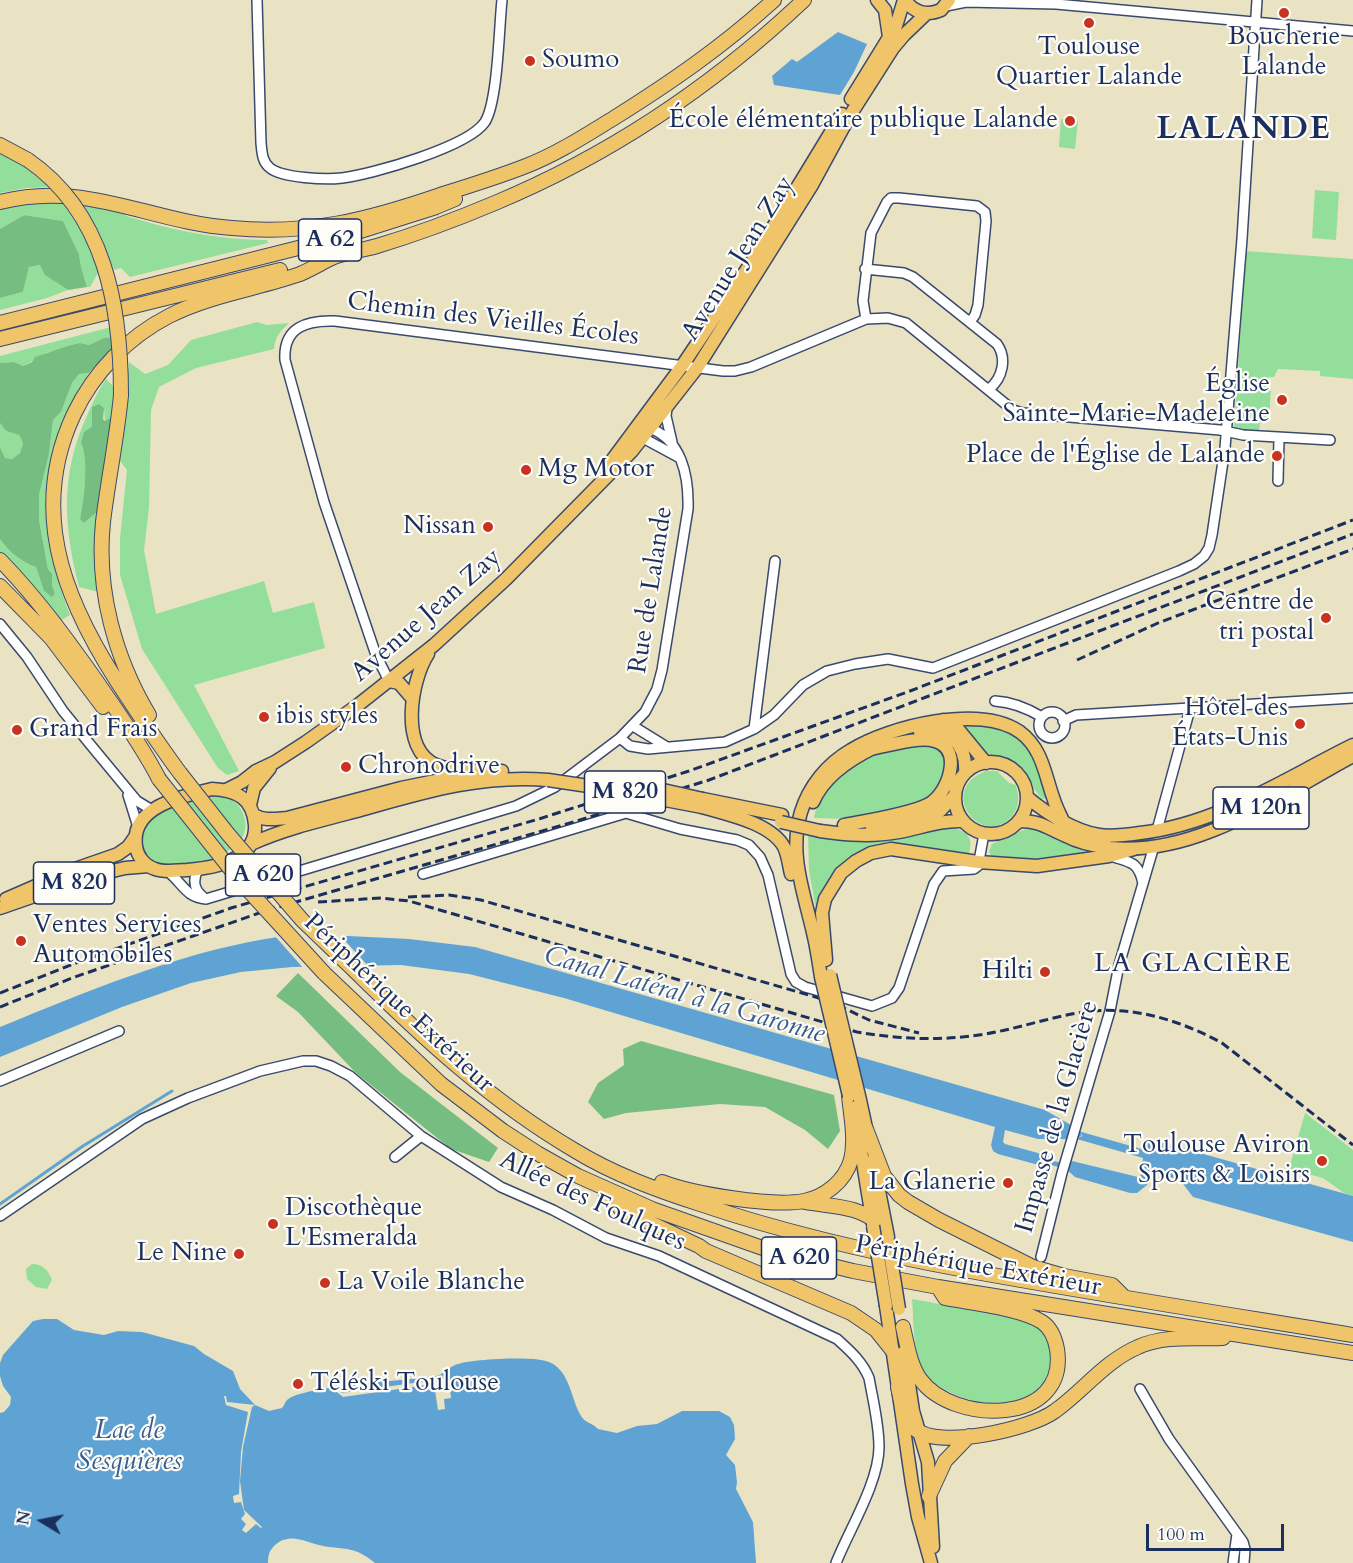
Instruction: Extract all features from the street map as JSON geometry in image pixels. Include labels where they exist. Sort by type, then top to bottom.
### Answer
[{"type":"highway","name":"A 62","points":[[0,323],[249,261],[382,225],[436,207],[528,166],[583,137],[677,78],[718,49],[774,0]]},
{"type":"highway","name":"A 62","points":[[0,339],[377,246],[497,203],[592,156],[657,117],[729,66],[804,0]]},
{"type":"highway","points":[[0,145],[28,159],[53,179],[85,220],[101,253],[107,272],[120,346],[121,395],[103,523],[105,591],[110,624],[124,666],[148,714],[163,735],[179,771]]},
{"type":"highway","points":[[0,202],[20,197],[74,195],[215,227],[295,230],[346,223],[380,214],[528,166]]},
{"type":"highway","points":[[179,771],[126,696],[96,648],[65,580],[54,534],[52,512],[55,476],[64,438],[80,401],[109,362],[157,322],[188,307],[302,273],[335,257]]},
{"type":"highway","points":[[0,561],[61,632],[141,746],[159,779]]},
{"type":"highway","points":[[0,586],[72,663],[134,751],[159,779]]},
{"type":"highway","name":"A 620","points":[[179,771],[228,834],[302,920],[418,1034],[486,1092],[575,1151],[601,1165],[719,1211],[814,1239],[904,1259],[1353,1335]]},
{"type":"highway","name":"Périphérique Extérieur","points":[[159,779],[240,881],[324,973],[406,1052],[470,1107],[537,1153],[601,1187],[652,1209],[771,1251],[843,1269],[938,1287],[1353,1353]]},
{"type":"highway","points":[[802,1202],[826,1192],[844,1174],[850,1162],[853,1140],[854,1098]]},
{"type":"highway","points":[[866,1129],[884,1176],[899,1195],[908,1202],[1033,1267],[1064,1276],[1112,1285],[1124,1297]]},
{"type":"highway","points":[[575,1151],[605,1158],[653,1179],[696,1192],[763,1201],[802,1202],[860,1212],[879,1225],[890,1253]]},
{"type":"highway","points":[[601,1187],[621,1209],[706,1251],[852,1313],[876,1330],[892,1350]]},
{"type":"highway","points":[[903,1327],[914,1369],[925,1385],[943,1399],[960,1406],[1010,1410],[1030,1405],[1048,1390],[1057,1367],[1057,1353],[1056,1342],[1044,1323],[1018,1312],[945,1298],[938,1287]]},
{"type":"highway","points":[[898,1387],[909,1422],[921,1433],[931,1436],[969,1436],[1008,1430],[1042,1419],[1054,1412],[1112,1362],[1139,1346],[1173,1338],[1263,1338]]},
{"type":"highway","points":[[929,1496],[945,1461],[969,1436]]},
{"type":"main road","points":[[877,0],[885,10],[889,37]]},
{"type":"main road","points":[[905,0],[913,9],[926,14],[934,13],[947,3]]},
{"type":"main road","name":"Avenue Jean Zay","points":[[644,430],[682,366],[753,260],[896,26],[905,0]]},
{"type":"main road","name":"Avenue Jean Zay","points":[[226,789],[236,786],[256,771],[306,742],[434,645],[506,579],[570,514],[644,430],[667,408],[697,368],[812,185],[849,117],[887,58],[904,35],[926,14]]},
{"type":"main road","points":[[434,645],[420,666],[412,698],[415,736],[418,745],[429,760],[436,765],[502,771]]},
{"type":"main road","points":[[389,681],[399,683],[412,698]]},
{"type":"main road","points":[[879,1225],[857,1126],[854,1098],[796,862],[798,827],[808,795],[815,781],[851,750],[885,735],[942,720],[977,718],[1000,723],[1020,732],[1037,751],[1063,821]]},
{"type":"main road","points":[[942,720],[958,729],[986,763]]},
{"type":"main road","points":[[826,960],[816,927],[804,866],[804,826],[815,798],[825,783],[850,760],[870,749],[923,731],[939,731],[953,738],[959,745],[966,762],[965,773]]},
{"type":"main road","points":[[1349,750],[1353,739]]},
{"type":"main road","points":[[844,825],[927,806],[938,795],[951,769],[949,753],[944,746],[934,741],[924,740],[870,749]]},
{"type":"main road","name":"M 120n","points":[[1027,797],[1063,821],[1083,831],[1098,835],[1130,834],[1188,824],[1246,801],[1349,750]]},
{"type":"main road","name":"M 120n","points":[[1019,821],[1037,822],[1064,836],[1088,844],[1134,849],[1154,846],[1201,834],[1263,807],[1349,750]]},
{"type":"main road","name":"Avenue Jean Zay","points":[[252,810],[255,788],[275,762]]},
{"type":"main road","points":[[986,763],[998,763],[1009,767],[1024,785],[1027,797],[1025,810],[1019,821],[1003,832],[984,834],[969,827],[963,821],[955,805],[955,795],[965,773],[971,768],[986,763]]},
{"type":"main road","name":"M 820","points":[[252,810],[271,820],[452,777],[521,770],[550,777]]},
{"type":"main road","name":"M 820","points":[[251,844],[343,814],[445,787],[481,780],[521,777],[550,777],[654,788],[702,803],[781,818],[852,836],[873,836],[944,821],[963,821]]},
{"type":"main road","points":[[212,789],[226,789],[238,795],[252,810],[255,834],[251,844],[236,858],[225,864],[167,871],[156,870],[141,860],[137,853],[137,832],[145,816],[152,810],[196,793],[212,789]]},
{"type":"main road","name":"M 820","points":[[821,827],[879,826],[913,819],[940,811],[955,795]]},
{"type":"main road","points":[[702,803],[766,830],[784,847],[813,958],[825,976]]},
{"type":"main road","name":"M 820","points":[[0,902],[75,869],[118,854],[128,847],[137,832]]},
{"type":"main road","points":[[825,976],[822,913],[825,899],[841,873],[871,853],[891,849],[978,862],[1037,866],[1109,856],[1134,849]]},
{"type":"main road","name":"M 820","points":[[0,908],[92,876],[125,868],[149,866]]},
{"type":"main road","points":[[854,1098],[866,1129],[902,1425],[918,1517],[931,1563]]},
{"type":"main road","points":[[890,1253],[903,1327],[902,1344],[913,1411],[928,1462],[931,1530],[936,1563]]},
{"type":"street","points":[[257,0],[261,143],[264,160],[270,168],[281,173],[329,178],[374,172],[429,153],[468,136],[484,123],[493,99],[502,0]]},
{"type":"street","points":[[1038,0],[1056,4]]},
{"type":"street","points":[[620,738],[630,746],[638,748],[725,742],[754,729],[774,715],[803,685],[827,671],[888,659],[933,668],[1194,564],[1204,556],[1212,535],[1227,432],[1257,0]]},
{"type":"street","points":[[947,3],[1056,4],[1353,31]]},
{"type":"street","points":[[866,319],[863,301],[870,233],[886,202],[891,198],[977,206],[985,212],[978,305],[970,322]]},
{"type":"street","points":[[866,269],[904,273],[913,277],[997,344],[1002,352],[1002,369],[994,385],[989,389]]},
{"type":"street","name":"Chemin des Vieilles Écoles","points":[[389,681],[376,655],[324,502],[285,360],[284,350],[290,335],[307,323],[321,320],[335,321],[723,372],[751,368],[866,319],[888,318],[906,323],[1013,410],[1023,413],[1227,432]]},
{"type":"street","name":"Rue de Lalande","points":[[206,899],[516,806],[555,787],[633,726],[651,701],[662,670],[688,509],[689,488],[686,470],[673,444],[666,416],[667,408]]},
{"type":"street","points":[[644,430],[680,458]]},
{"type":"street","name":"Rue de Lalande","points":[[644,430],[673,444]]},
{"type":"street","points":[[1227,432],[1279,438],[1330,440]]},
{"type":"street","points":[[1278,482],[1279,438]]},
{"type":"street","points":[[754,729],[775,561]]},
{"type":"street","points":[[0,624],[27,657],[63,711],[125,787],[140,804],[152,810]]},
{"type":"street","points":[[1064,721],[1076,715],[1353,698]]},
{"type":"street","points":[[995,700],[1008,702],[1042,717]]},
{"type":"street","points":[[1157,830],[1190,709]]},
{"type":"street","points":[[1052,712],[1064,721],[1060,734],[1052,738],[1047,737],[1040,730],[1042,717],[1052,712]]},
{"type":"street","points":[[633,726],[667,747]]},
{"type":"street","points":[[125,787],[137,832]]},
{"type":"street","points":[[423,874],[626,813],[680,829],[737,840],[749,845],[760,857],[768,875],[788,964],[796,982],[805,987],[872,1006],[892,998],[899,988],[934,884],[943,872],[974,869],[978,866],[984,834]]},
{"type":"street","name":"Impasse de la Glacière","points":[[1041,1257],[1062,1173],[1110,1011],[1119,965],[1154,846]]},
{"type":"street","points":[[1109,856],[1135,865],[1142,875],[1143,884]]},
{"type":"street","points":[[198,869],[194,880],[195,889],[206,899]]},
{"type":"street","points":[[167,871],[175,877],[189,895],[206,899]]},
{"type":"street","points":[[0,1081],[119,1031]]},
{"type":"street","name":"Allée des Foulques","points":[[0,1216],[142,1119],[198,1094],[281,1065],[316,1061],[331,1066],[350,1076],[421,1136],[501,1187],[553,1210],[606,1238],[659,1256],[837,1339],[853,1353],[869,1378],[879,1446],[871,1484],[836,1563]]},
{"type":"street","points":[[395,1157],[421,1136]]},
{"type":"street","points":[[1140,1389],[1169,1439],[1237,1534],[1245,1549],[1244,1563]]},
{"type":"street","points":[[1233,1563],[1237,1534]]},
{"type":"green space","points":[[1061,119],[1078,121],[1075,149],[1059,147]]},
{"type":"green space","points":[[0,153],[27,168],[49,187],[26,188],[0,193]]},
{"type":"green space","points":[[1315,190],[1339,192],[1336,240],[1312,238]]},
{"type":"green space","points":[[49,202],[64,204],[87,241],[98,273],[90,287],[87,287],[79,254],[63,221],[24,215],[0,229],[0,209]]},
{"type":"green space","points":[[83,205],[125,214],[178,230],[213,236],[267,240],[268,243],[130,277],[121,268],[114,270],[100,234]]},
{"type":"green space","points":[[24,215],[63,221],[79,254],[87,287],[68,290],[45,275],[40,265],[29,267],[23,292],[0,298],[0,229]]},
{"type":"green space","points":[[1246,251],[1353,259],[1353,379],[1320,376],[1320,371],[1278,369],[1274,377],[1269,377],[1271,388],[1269,419],[1260,423],[1259,431],[1234,429]]},
{"type":"green space","points":[[40,265],[57,283],[68,290],[0,310],[0,298],[23,292],[29,267]]},
{"type":"green space","points":[[257,322],[267,325],[289,323],[277,337],[274,349],[196,368],[159,387],[151,410],[149,508],[144,550],[156,614],[264,581],[273,613],[314,602],[325,648],[194,685],[239,771],[227,775],[218,768],[142,649],[120,575],[120,538],[127,470],[120,461],[129,362],[145,374],[168,365],[191,340]]},
{"type":"green space","points":[[111,327],[112,337],[89,345],[80,343],[48,352],[23,366],[14,362],[0,363],[0,356]]},
{"type":"green space","points":[[112,337],[111,350],[89,373],[79,374],[72,383],[61,412],[53,420],[49,454],[39,495],[39,520],[55,593],[52,597],[44,591],[36,567],[16,556],[0,539],[0,447],[5,458],[12,459],[20,453],[23,443],[19,435],[6,431],[0,423],[0,363],[14,362],[23,366],[32,362],[35,357],[71,345],[80,343],[89,345]]},
{"type":"green space","points":[[89,373],[58,433],[50,462],[46,491],[51,551],[70,615],[60,621],[0,552],[0,539],[16,556],[36,567],[44,591],[52,596],[55,593],[39,520],[39,495],[49,454],[53,420],[61,412],[72,383],[79,374]]},
{"type":"green space","points":[[106,379],[114,387],[111,421],[110,419],[105,421],[104,408],[92,407],[92,428],[81,443],[85,470],[80,519],[84,523],[97,512],[95,549],[99,592],[79,587],[70,544],[67,503],[71,462],[77,441],[92,404]]},
{"type":"green space","points":[[99,404],[104,408],[103,419],[105,421],[110,418],[111,421],[97,512],[84,523],[80,519],[85,470],[81,443],[84,432],[92,427],[92,407]]},
{"type":"green space","points":[[0,423],[6,431],[19,435],[23,443],[20,453],[12,459],[5,458],[0,447]]},
{"type":"green space","points":[[957,721],[1014,732],[1029,745],[1050,797],[1042,799],[1018,764],[982,751]]},
{"type":"green space","points":[[930,745],[942,752],[947,766],[942,782],[927,801],[847,819],[814,818],[817,807],[830,786],[861,761],[883,751]]},
{"type":"green space","points":[[986,771],[997,771],[1009,783],[1016,785],[1018,805],[1012,816],[1000,825],[988,826],[977,822],[964,803],[964,791],[971,780]]},
{"type":"green space","points":[[217,794],[237,804],[242,811],[245,824],[243,835],[236,844],[226,852],[214,857],[177,866],[156,862],[149,856],[144,849],[144,833],[148,824],[156,816],[177,804]]},
{"type":"green space","points":[[952,827],[964,832],[969,838],[968,858],[905,847],[846,864],[818,921],[809,870],[808,834]]},
{"type":"green space","points":[[1030,827],[1107,851],[1044,863],[992,859],[989,851],[992,844]]},
{"type":"green space","points":[[298,973],[400,1072],[498,1148],[489,1162],[451,1149],[356,1073],[298,1012],[276,996]]},
{"type":"green space","points":[[641,1041],[834,1095],[840,1131],[828,1149],[805,1130],[765,1107],[720,1104],[626,1113],[604,1119],[588,1102],[598,1083],[624,1065],[623,1049]]},
{"type":"green space","name":"Toulouse Aviron Sports & Loisirs","points":[[1305,1113],[1353,1150],[1353,1196],[1344,1193],[1323,1178],[1289,1169]]},
{"type":"green space","points":[[32,1264],[42,1267],[49,1274],[52,1280],[47,1289],[36,1287],[27,1279],[26,1269]]},
{"type":"green space","points":[[912,1299],[1022,1319],[1035,1326],[1047,1339],[1050,1349],[1050,1368],[1047,1377],[1036,1393],[1028,1399],[1003,1405],[972,1400],[943,1388],[931,1380],[920,1363],[914,1336]]},
{"type":"water","points":[[838,32],[867,44],[840,95],[774,85],[772,76],[792,59],[797,62]]},
{"type":"water","points":[[348,936],[409,939],[475,947],[1045,1110],[1071,1125],[1071,1129],[1145,1150],[1150,1139],[1353,1196],[1353,1242],[1193,1197],[1180,1180],[1151,1172],[1147,1185],[1137,1193],[1130,1193],[1075,1177],[1066,1169],[1047,1164],[1046,1167],[998,1154],[993,1151],[991,1145],[995,1127],[564,998],[469,974],[401,965],[292,967],[241,972],[191,983],[122,1007],[0,1057],[0,1027],[130,976],[197,955],[275,937]],"holes":[[[1005,1130],[1038,1139],[1076,1139],[1081,1136],[1081,1133],[1082,1136],[1077,1139],[1143,1158],[1141,1175],[1138,1177],[1072,1161],[1067,1164],[1049,1160],[1049,1156],[1003,1142]]]},
{"type":"water","name":"Lac de Sesquières","points":[[57,1319],[74,1330],[104,1335],[118,1331],[142,1332],[194,1346],[233,1371],[240,1389],[255,1405],[269,1411],[282,1408],[287,1400],[297,1395],[314,1391],[436,1376],[462,1363],[514,1358],[546,1361],[560,1370],[565,1376],[581,1416],[598,1429],[617,1433],[637,1426],[657,1424],[682,1411],[719,1411],[730,1417],[734,1425],[735,1439],[726,1455],[735,1465],[736,1489],[753,1522],[756,1563],[375,1563],[356,1551],[298,1539],[286,1539],[271,1550],[268,1563],[0,1563],[0,1413],[10,1405],[11,1397],[3,1386],[0,1363],[3,1355],[33,1321]]},
{"type":"pier","points":[[338,933],[369,967],[305,970],[274,935]]},
{"type":"pier","points":[[449,1378],[451,1398],[444,1399],[445,1409],[438,1410],[434,1384],[343,1397],[333,1389],[336,1388],[342,1393]]},
{"type":"pier","points":[[224,1396],[227,1402],[255,1405],[252,1407],[243,1447],[240,1481],[244,1510],[262,1527],[256,1524],[246,1533],[242,1530],[246,1524],[241,1519],[245,1514],[241,1502],[234,1503],[233,1496],[239,1494],[241,1452],[248,1412],[226,1405]]},
{"type":"waterway","points":[[0,1204],[83,1146],[172,1091]]},
{"type":"railway","points":[[0,993],[76,963],[231,908],[542,818],[689,771],[910,691],[1353,520]]},
{"type":"railway","points":[[0,1007],[72,978],[268,910],[580,820],[709,780],[1353,534]]},
{"type":"railway","points":[[1077,660],[1158,623],[1353,549]]},
{"type":"railway","points":[[408,897],[449,895],[481,900],[829,1001],[869,1020],[919,1033]]},
{"type":"railway","points":[[318,902],[381,898],[409,901],[857,1032],[903,1038],[948,1038],[992,1033],[1077,1013],[1115,1011],[1152,1016],[1188,1027],[1222,1043],[1353,1145]]},
{"type":"place","name":"Boucherie Lalande","points":[[1284,13]]},
{"type":"place","name":"Toulouse Quartier Lalande","points":[[1089,23]]},
{"type":"place","name":"Soumo","points":[[530,61]]},
{"type":"place","name":"École élémentaire publique Lalande","points":[[1070,121]]},
{"type":"place","name":"Église Sainte-Marie-Madeleine","points":[[1282,400]]},
{"type":"place","name":"Place de l'Église de Lalande","points":[[1277,456]]},
{"type":"place","name":"Mg Motor","points":[[526,470]]},
{"type":"place","name":"Nissan","points":[[488,527]]},
{"type":"place","name":"Centre de tri postal","points":[[1326,618]]},
{"type":"place","name":"ibis styles","points":[[264,717]]},
{"type":"place","name":"Hôtel des États-Unis","points":[[1300,724]]},
{"type":"place","name":"Grand Frais","points":[[17,730]]},
{"type":"place","name":"Chronodrive","points":[[346,767]]},
{"type":"place","name":"Ventes Services Automobiles","points":[[21,941]]},
{"type":"place","name":"Hilti","points":[[1045,972]]},
{"type":"place","name":"Toulouse Aviron Sports & Loisirs","points":[[1322,1161]]},
{"type":"place","name":"La Glanerie","points":[[1008,1183]]},
{"type":"place","name":"Discothèque L'Esmeralda","points":[[273,1224]]},
{"type":"place","name":"Le Nine","points":[[239,1254]]},
{"type":"place","name":"La Voile Blanche","points":[[325,1283]]},
{"type":"place","name":"Téléski Toulouse","points":[[298,1384]]},
{"type":"district","name":"LALANDE","points":[[1244,131]]},
{"type":"district","name":"LA GLACIÈRE","points":[[1193,965]]},
{"type":"water label","name":"Canal Latéral à la Garonne","points":[[684,996]]}]
